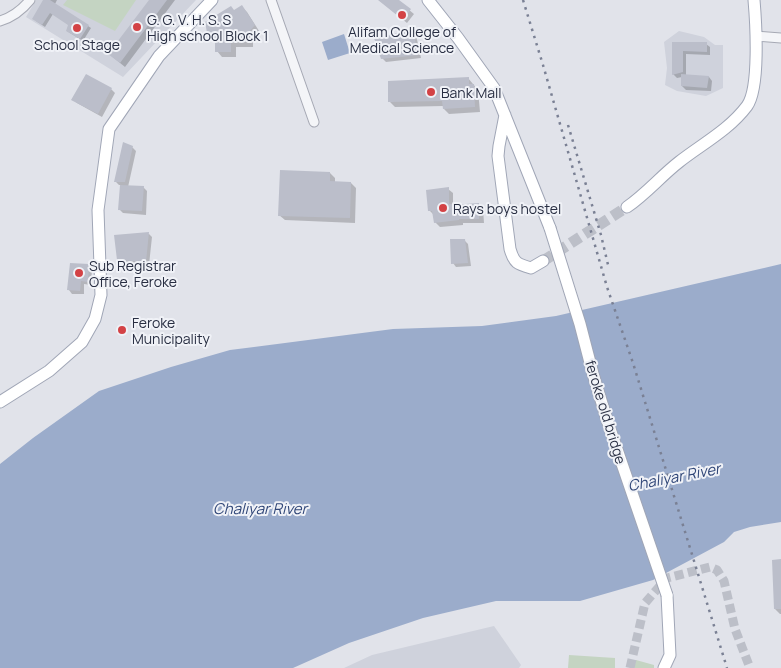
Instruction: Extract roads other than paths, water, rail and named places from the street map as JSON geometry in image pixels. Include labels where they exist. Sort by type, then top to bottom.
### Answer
[{"type":"main road","points":[[0,402],[49,372],[82,342],[95,318],[101,295],[98,210],[109,129],[159,56],[212,0]]},
{"type":"main road","name":"feroke old bridge","points":[[428,0],[494,88],[550,228],[608,423],[667,595],[670,655],[664,668]]},
{"type":"main road","points":[[627,207],[681,160],[733,122],[748,104],[753,89],[756,64],[754,0]]},
{"type":"main road","points":[[505,115],[498,156],[510,249],[513,258],[520,265],[531,268],[543,261]]},
{"type":"street","points":[[0,21],[15,15],[30,0]]},
{"type":"street","points":[[271,0],[314,122]]},
{"type":"street","points":[[756,36],[781,38]]},
{"type":"water","points":[[344,34],[350,53],[328,60],[322,42]]},
{"type":"water","name":"Chaliyar River","points":[[781,264],[781,522],[750,527],[734,532],[724,542],[653,580],[580,601],[496,601],[423,618],[349,643],[293,668],[0,668],[0,464],[99,391],[230,350],[393,329],[482,326],[556,316]]},
{"type":"tunnel","points":[[543,261],[627,207]]},
{"type":"tunnel","points":[[630,668],[645,603],[667,578],[710,567],[717,570],[724,581],[735,629],[750,668]]},
{"type":"railway","points":[[523,0],[607,287],[633,363],[727,668]]},
{"type":"railway","points":[[568,125],[601,235],[609,269]]},
{"type":"place","name":"Alifam College of Medical Science","points":[[402,15]]},
{"type":"place","name":"G. G. V. H. S. S High school Block 1","points":[[137,27]]},
{"type":"place","name":"School Stage","points":[[77,28]]},
{"type":"place","name":"Bank Mall","points":[[431,92]]},
{"type":"place","name":"Rays boys hostel","points":[[443,208]]},
{"type":"place","name":"Sub Registrar Office, Feroke","points":[[79,273]]},
{"type":"place","name":"Feroke Municipality","points":[[122,330]]}]
